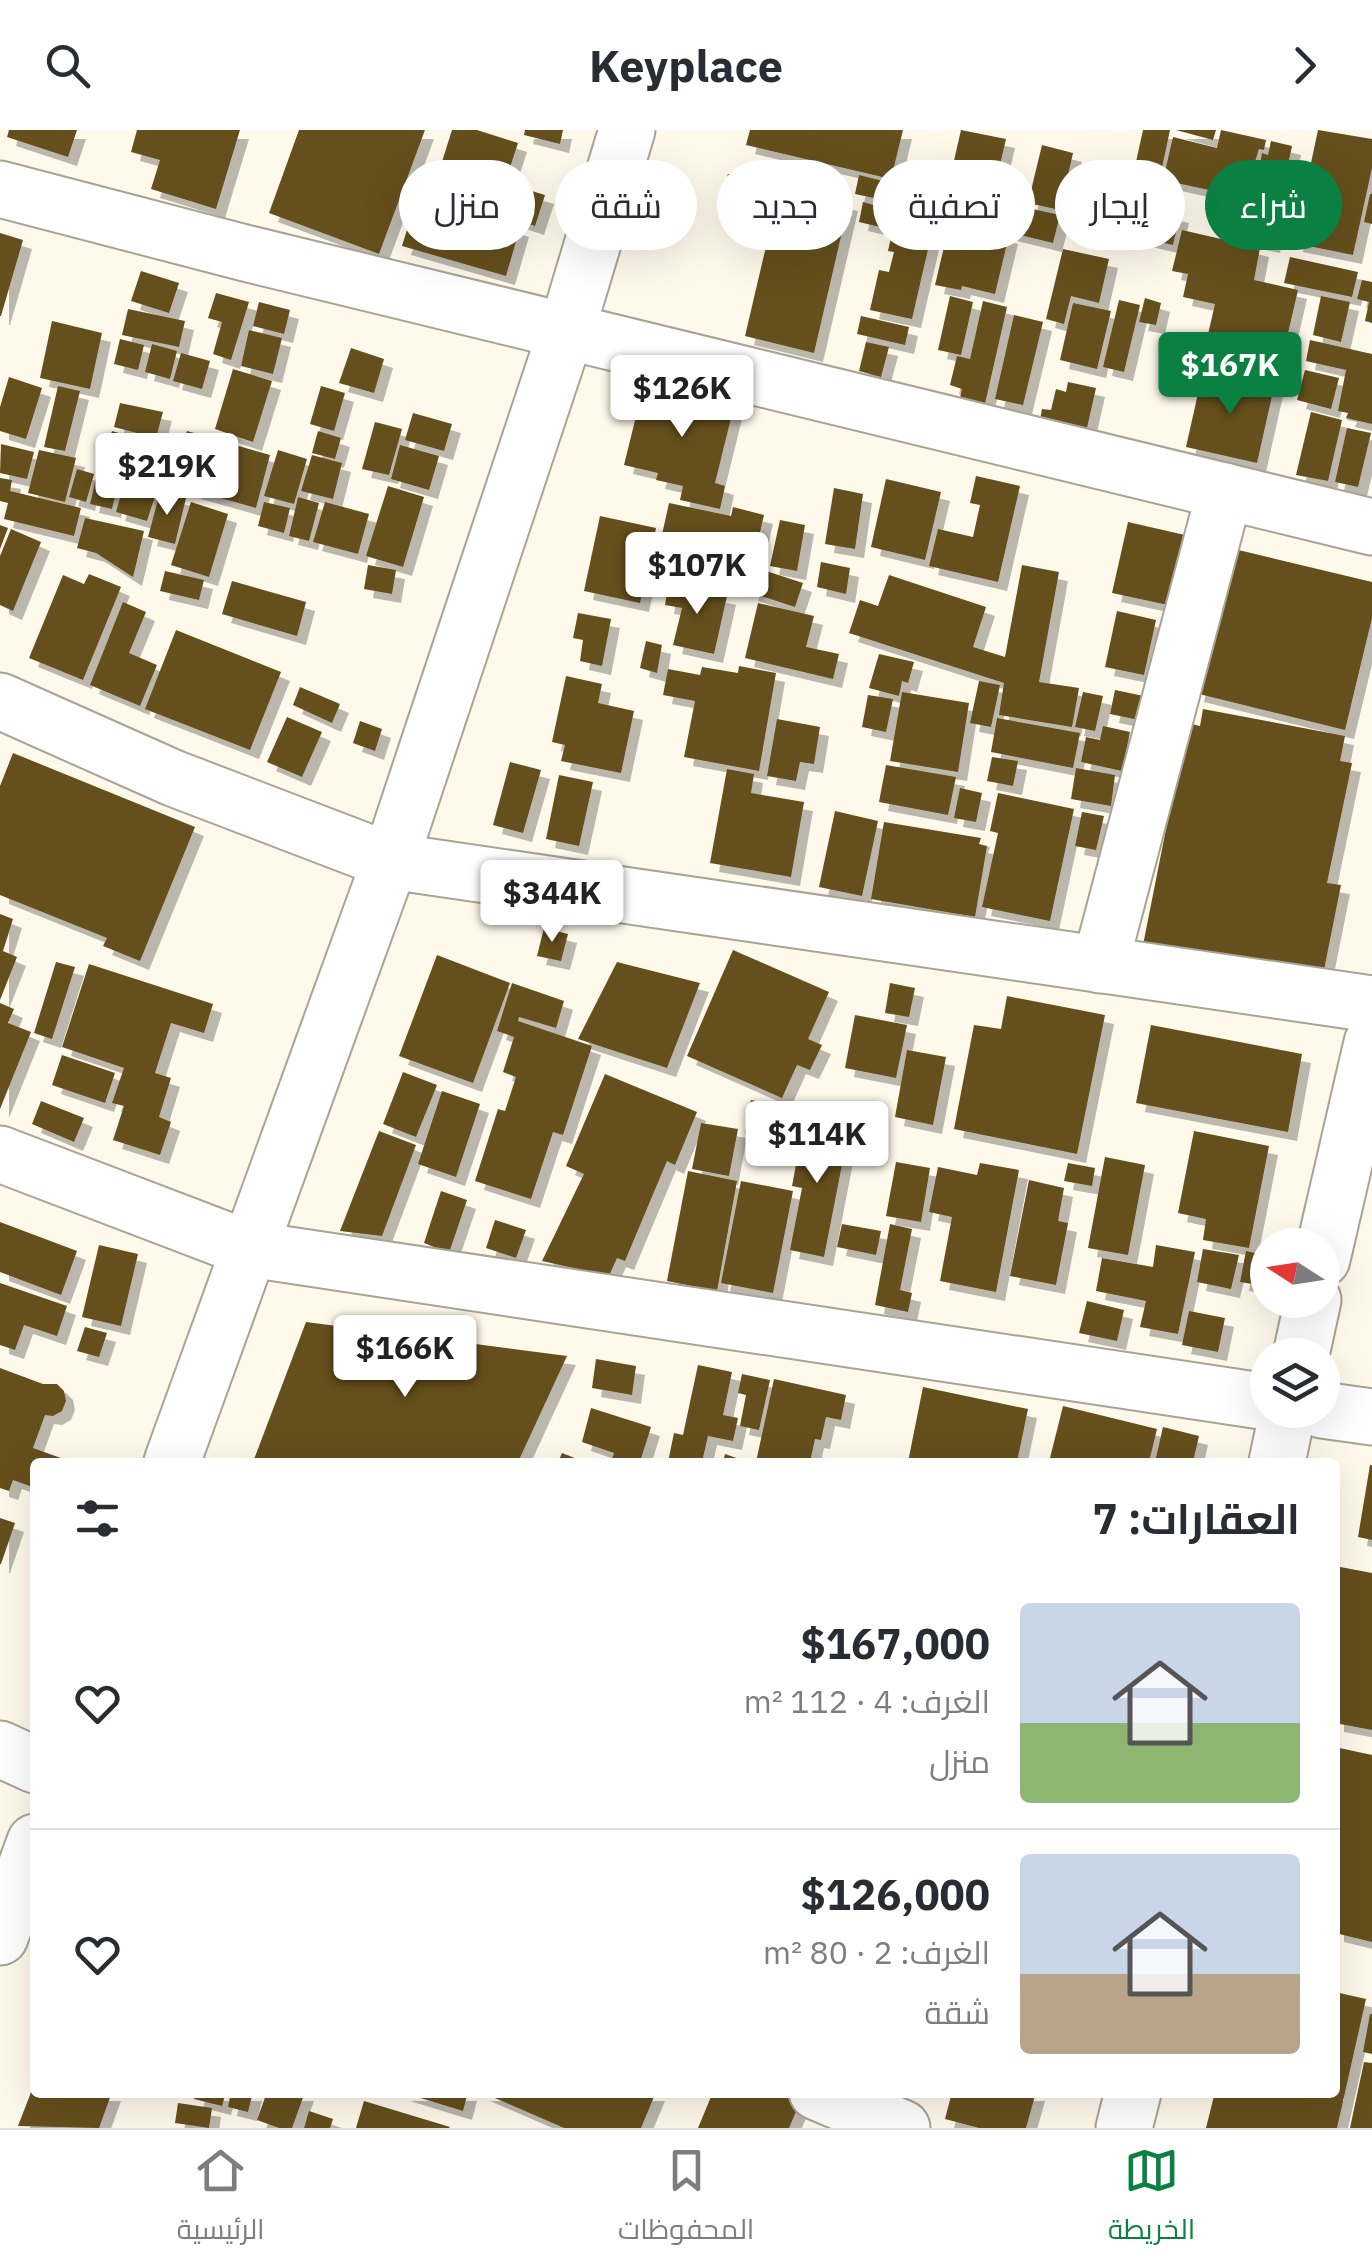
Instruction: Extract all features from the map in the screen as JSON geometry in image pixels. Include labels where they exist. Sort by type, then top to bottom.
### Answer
[{"type":"street","points":[[173,1458],[390,861],[567,329],[627,130]]},
{"type":"street","points":[[0,189],[245,253],[1372,527]]},
{"type":"street","points":[[1100,965],[1225,490]]},
{"type":"street","points":[[0,701],[173,778],[390,861],[1372,1004]]},
{"type":"street","points":[[1329,1228],[1372,1043]]},
{"type":"street","points":[[0,1154],[249,1248],[1250,1399]]},
{"type":"street","points":[[1340,1413],[1372,1417]]},
{"type":"street","points":[[1278,1458],[1284,1428]]},
{"type":"street","points":[[0,1749],[30,1763]]},
{"type":"street","points":[[0,1938],[30,1856]]},
{"type":"street","points":[[831,2098],[902,2128]]},
{"type":"street","points":[[1124,2128],[1131,2098]]},
{"type":"building","points":[[9,130],[77,130],[68,157],[7,137]]},
{"type":"building","points":[[137,130],[240,130],[216,209],[151,189],[160,160],[131,152]]},
{"type":"building","points":[[299,130],[425,130],[414,160],[399,160],[399,200],[379,254],[269,213]]},
{"type":"building","points":[[452,130],[477,130],[518,143],[512,160],[443,160]]},
{"type":"building","points":[[525,130],[563,130],[560,144],[524,135]]},
{"type":"building","points":[[750,130],[903,130],[896,160],[873,160],[873,175],[853,170],[853,160],[810,160],[746,145]]},
{"type":"building","points":[[961,130],[1006,139],[1001,160],[954,160]]},
{"type":"building","points":[[1143,130],[1170,130],[1164,160],[1136,160]]},
{"type":"building","points":[[1176,130],[1216,130],[1213,140]]},
{"type":"building","points":[[1221,130],[1266,140],[1256,160],[1205,160],[1205,189],[1185,185],[1185,160],[1168,160],[1173,137],[1217,148]]},
{"type":"building","points":[[1318,130],[1372,139],[1372,168],[1353,255],[1328,250],[1342,250],[1342,160],[1312,160]]},
{"type":"building","points":[[1271,141],[1292,146],[1289,160],[1261,160],[1262,153],[1268,155]]},
{"type":"building","points":[[1042,145],[1073,153],[1071,160],[1055,160],[1055,209],[1035,205],[1035,174]]},
{"type":"building","points":[[859,175],[873,178],[873,198],[855,194]]},
{"type":"building","points":[[535,192],[545,195],[535,226]]},
{"type":"building","points":[[1372,194],[1372,224],[1364,222]]},
{"type":"building","points":[[863,202],[873,205],[873,225],[859,222]]},
{"type":"building","points":[[1035,210],[1055,214],[1053,243],[1035,239]]},
{"type":"building","points":[[1185,231],[1205,235],[1205,250],[1260,250],[1254,280],[1298,290],[1277,381],[1249,375],[1251,367],[1203,356],[1215,304],[1183,297],[1188,274],[1172,271],[1177,250],[1185,250]]},
{"type":"building","points":[[0,233],[23,240],[1,316],[0,316]]},
{"type":"building","points":[[416,250],[514,250],[506,276]]},
{"type":"building","points":[[765,250],[838,250],[814,353],[745,336]]},
{"type":"building","points":[[928,250],[912,319],[870,310],[879,270],[889,272],[894,252],[888,251]]},
{"type":"building","points":[[943,250],[1005,250],[995,294],[962,286],[961,290],[935,285]]},
{"type":"building","points":[[1063,250],[1109,259],[1099,303],[1071,296],[1064,324],[1046,319]]},
{"type":"building","points":[[1290,257],[1358,272],[1352,297],[1284,283]]},
{"type":"building","points":[[141,271],[179,283],[169,313],[131,301]]},
{"type":"building","points":[[1362,280],[1372,282],[1372,323],[1365,321],[1369,302],[1357,299]]},
{"type":"building","points":[[216,293],[249,302],[231,360],[213,354],[222,322],[208,318]]},
{"type":"building","points":[[950,296],[973,302],[961,355],[938,350]]},
{"type":"building","points":[[1321,296],[1350,302],[1341,342],[1313,335]]},
{"type":"building","points":[[1145,298],[1161,303],[1156,325],[1139,322]]},
{"type":"building","points":[[1119,300],[1140,305],[1124,372],[1103,367]]},
{"type":"building","points":[[983,301],[1007,307],[985,404],[960,398],[962,389],[950,385],[957,356],[970,359]]},
{"type":"building","points":[[259,302],[290,310],[284,334],[253,326]]},
{"type":"building","points":[[1073,303],[1111,311],[1097,369],[1060,360]]},
{"type":"building","points":[[128,309],[185,321],[179,347],[122,335]]},
{"type":"building","points":[[1014,315],[1043,322],[1023,405],[995,399]]},
{"type":"building","points":[[861,316],[909,327],[905,345],[857,334]]},
{"type":"building","points":[[52,321],[102,333],[90,389],[40,378]]},
{"type":"building","points":[[249,330],[282,338],[273,374],[241,366]]},
{"type":"building","points":[[120,339],[144,345],[138,370],[114,364]]},
{"type":"building","points":[[1310,340],[1372,354],[1372,424],[1346,418],[1348,413],[1338,411],[1346,370],[1306,361]]},
{"type":"building","points":[[866,342],[889,347],[881,377],[859,371]]},
{"type":"building","points":[[152,344],[177,351],[170,379],[145,372]]},
{"type":"building","points":[[1173,344],[1200,351],[1195,367],[1168,359]]},
{"type":"building","points":[[351,348],[384,359],[374,393],[339,383]]},
{"type":"building","points":[[181,353],[210,361],[202,389],[173,381]]},
{"type":"building","points":[[233,369],[272,381],[253,442],[215,429]]},
{"type":"building","points":[[1305,370],[1339,378],[1331,409],[1297,400]]},
{"type":"building","points":[[1203,371],[1274,387],[1257,463],[1186,447]]},
{"type":"building","points":[[9,377],[42,388],[26,439],[0,431],[0,407]]},
{"type":"building","points":[[645,380],[735,402],[715,483],[725,486],[720,509],[680,500],[683,486],[656,480],[658,473],[624,465]]},
{"type":"building","points":[[1068,382],[1096,388],[1084,441],[1038,431],[1042,409],[1051,410],[1056,389],[1066,392]]},
{"type":"building","points":[[58,386],[80,391],[65,451],[44,447]]},
{"type":"building","points":[[321,386],[345,393],[334,431],[310,424]]},
{"type":"building","points":[[120,403],[163,412],[156,438],[114,427]]},
{"type":"building","points":[[1311,412],[1342,420],[1328,481],[1296,475]]},
{"type":"building","points":[[413,413],[452,424],[444,451],[405,440]]},
{"type":"building","points":[[375,422],[402,429],[389,475],[362,469]]},
{"type":"building","points":[[1347,428],[1371,433],[1358,487],[1335,482]]},
{"type":"building","points":[[112,431],[153,443],[143,479],[102,467]]},
{"type":"building","points":[[187,431],[270,455],[256,508],[192,490],[197,474],[177,469]]},
{"type":"building","points":[[318,431],[341,438],[335,459],[312,453]]},
{"type":"building","points":[[1,444],[34,452],[27,479],[0,473]]},
{"type":"building","points":[[400,445],[439,456],[429,490],[391,479]]},
{"type":"building","points":[[39,450],[76,458],[65,502],[28,493]]},
{"type":"building","points":[[278,450],[307,459],[294,504],[264,496]]},
{"type":"building","points":[[312,455],[342,463],[333,499],[301,491]]},
{"type":"building","points":[[77,469],[94,474],[86,502],[69,497]]},
{"type":"building","points":[[97,474],[119,479],[112,509],[90,504]]},
{"type":"building","points":[[976,476],[1020,486],[998,582],[929,566],[938,529],[973,537],[980,505],[970,503]]},
{"type":"building","points":[[0,478],[12,480],[10,491],[81,508],[74,536],[4,519],[8,503],[0,501]]},
{"type":"building","points":[[886,479],[941,492],[925,560],[871,547]]},
{"type":"building","points":[[124,484],[156,493],[147,521],[116,512]]},
{"type":"building","points":[[388,486],[424,497],[403,567],[366,556]]},
{"type":"building","points":[[834,488],[863,494],[855,549],[825,544]]},
{"type":"building","points":[[160,492],[186,498],[175,544],[148,537]]},
{"type":"building","points":[[298,497],[319,503],[309,541],[289,536]]},
{"type":"building","points":[[191,502],[228,514],[209,577],[171,565]]},
{"type":"building","points":[[264,502],[290,508],[284,533],[258,526]]},
{"type":"building","points":[[325,502],[369,514],[358,554],[313,542]]},
{"type":"building","points":[[669,503],[731,516],[733,507],[764,515],[757,545],[741,542],[731,588],[654,571]]},
{"type":"building","points":[[600,516],[656,528],[640,603],[584,591]]},
{"type":"building","points":[[85,518],[144,531],[133,577],[96,553],[77,548]]},
{"type":"building","points":[[780,520],[805,525],[797,571],[770,566]]},
{"type":"building","points":[[1128,522],[1198,538],[1182,608],[1112,593]]},
{"type":"building","points":[[0,525],[8,528],[0,549]]},
{"type":"building","points":[[11,529],[41,542],[13,611],[0,605],[0,556]]},
{"type":"building","points":[[1230,548],[1372,582],[1372,618],[1345,730],[1195,693]]},
{"type":"building","points":[[821,562],[850,568],[846,594],[817,587]]},
{"type":"building","points":[[368,565],[396,570],[392,594],[364,589]]},
{"type":"building","points":[[1022,565],[1059,572],[1039,682],[1079,688],[1072,727],[999,715],[1004,683],[849,633],[860,600],[878,606],[889,575],[986,607],[973,647],[1005,657]]},
{"type":"building","points":[[757,568],[803,583],[795,607],[749,592]]},
{"type":"building","points":[[165,571],[204,580],[199,600],[160,591]]},
{"type":"building","points":[[89,574],[121,587],[83,680],[29,658],[63,575],[84,584]]},
{"type":"building","points":[[232,581],[306,602],[297,636],[222,614]]},
{"type":"building","points":[[669,583],[727,596],[714,654],[673,645],[682,608],[665,605]]},
{"type":"building","points":[[123,602],[146,612],[129,653],[157,665],[140,706],[90,685]]},
{"type":"building","points":[[758,603],[814,616],[806,647],[839,654],[833,679],[745,658]]},
{"type":"building","points":[[1117,611],[1156,620],[1144,675],[1105,667]]},
{"type":"building","points":[[578,613],[611,619],[602,666],[580,661],[583,640],[573,638]]},
{"type":"building","points":[[176,630],[281,672],[250,750],[145,709]]},
{"type":"building","points":[[646,641],[662,645],[657,673],[640,668]]},
{"type":"building","points":[[879,654],[914,662],[908,683],[902,681],[899,696],[869,688]]},
{"type":"building","points":[[739,666],[776,673],[759,771],[684,757],[695,701],[663,695],[668,669],[700,675],[702,667],[738,673]]},
{"type":"building","points":[[566,676],[602,684],[598,703],[634,711],[621,773],[561,761],[565,745],[552,742]]},
{"type":"building","points":[[979,681],[1000,685],[991,727],[970,723]]},
{"type":"building","points":[[300,687],[340,704],[332,723],[293,705]]},
{"type":"building","points":[[1115,690],[1158,699],[1153,723],[1110,714]]},
{"type":"building","points":[[902,692],[969,703],[958,772],[890,761]]},
{"type":"building","points":[[1083,692],[1103,696],[1095,731],[1075,727]]},
{"type":"building","points":[[868,695],[893,699],[886,732],[862,727]]},
{"type":"building","points":[[1203,709],[1345,736],[1340,761],[1352,763],[1327,883],[1341,885],[1322,980],[1143,945],[1187,723],[1200,726]]},
{"type":"building","points":[[287,717],[322,732],[302,777],[267,762]]},
{"type":"building","points":[[997,718],[1080,733],[1073,768],[991,752]]},
{"type":"building","points":[[777,719],[820,727],[814,764],[800,762],[796,781],[767,776]]},
{"type":"building","points":[[360,721],[382,729],[375,751],[353,743]]},
{"type":"building","points":[[1103,726],[1130,732],[1122,771],[1081,762],[1086,737],[1100,740]]},
{"type":"building","points":[[13,753],[195,827],[140,961],[103,946],[107,938],[0,895],[0,786]]},
{"type":"building","points":[[992,757],[1018,761],[1013,786],[987,781]]},
{"type":"building","points":[[510,762],[541,770],[523,833],[493,825]]},
{"type":"building","points":[[886,765],[956,777],[948,815],[879,802]]},
{"type":"building","points":[[1076,768],[1115,775],[1111,806],[1071,799]]},
{"type":"building","points":[[727,769],[754,774],[751,793],[804,802],[791,877],[710,863]]},
{"type":"building","points":[[559,775],[593,782],[579,846],[546,839]]},
{"type":"building","points":[[960,788],[982,793],[976,822],[954,818]]},
{"type":"building","points":[[998,793],[1074,809],[1050,921],[982,907],[998,833],[990,831]]},
{"type":"building","points":[[835,811],[878,821],[862,896],[819,887]]},
{"type":"building","points":[[1082,812],[1104,816],[1096,850],[1075,846]]},
{"type":"building","points":[[884,822],[981,838],[979,844],[987,846],[975,917],[871,899]]},
{"type":"building","points":[[0,914],[13,919],[3,951],[17,957],[0,1000]]},
{"type":"building","points":[[544,928],[568,934],[561,961],[537,956]]},
{"type":"building","points":[[733,950],[829,992],[808,1039],[822,1045],[810,1070],[797,1065],[782,1098],[687,1056]]},
{"type":"building","points":[[437,955],[510,983],[473,1083],[399,1056]]},
{"type":"building","points":[[56,962],[75,967],[52,1039],[34,1033]]},
{"type":"building","points":[[617,962],[700,983],[667,1068],[578,1039]]},
{"type":"building","points":[[89,964],[213,1004],[204,1033],[171,1023],[155,1073],[171,1078],[159,1117],[171,1122],[160,1155],[113,1140],[124,1106],[112,1103],[124,1068],[62,1047]]},
{"type":"building","points":[[512,983],[564,1001],[556,1028],[519,1017],[518,1021],[592,1046],[563,1135],[553,1132],[531,1199],[475,1181],[498,1109],[505,1111],[516,1077],[503,1072],[514,1037],[497,1031]]},
{"type":"building","points":[[890,983],[915,988],[909,1017],[885,1013]]},
{"type":"building","points":[[1007,996],[1105,1015],[1077,1154],[954,1129],[974,1025],[1001,1029]]},
{"type":"building","points":[[0,1003],[14,1009],[8,1023],[31,1032],[0,1109]]},
{"type":"building","points":[[855,1015],[907,1025],[896,1078],[845,1068]]},
{"type":"building","points":[[1151,1025],[1302,1054],[1288,1132],[1136,1103]]},
{"type":"building","points":[[907,1050],[946,1057],[933,1125],[895,1117]]},
{"type":"building","points":[[62,1055],[115,1073],[105,1103],[52,1085]]},
{"type":"building","points":[[403,1072],[437,1085],[416,1137],[383,1124]]},
{"type":"building","points":[[605,1074],[697,1112],[675,1165],[667,1161],[625,1261],[617,1258],[609,1276],[542,1261],[584,1174],[566,1166]]},
{"type":"building","points":[[442,1091],[480,1104],[456,1177],[418,1164]]},
{"type":"building","points":[[751,1100],[797,1110],[791,1143],[745,1134]]},
{"type":"building","points":[[41,1101],[84,1118],[74,1142],[32,1124]]},
{"type":"building","points":[[805,1117],[847,1139],[824,1257],[790,1250],[802,1188],[792,1186]]},
{"type":"building","points":[[701,1123],[738,1129],[729,1176],[692,1169]]},
{"type":"building","points":[[379,1131],[416,1145],[382,1236],[340,1231]]},
{"type":"building","points":[[1194,1131],[1269,1146],[1249,1248],[1203,1240],[1206,1219],[1178,1213]]},
{"type":"building","points":[[1105,1157],[1145,1165],[1128,1255],[1088,1248]]},
{"type":"building","points":[[896,1162],[930,1168],[921,1222],[886,1216]]},
{"type":"building","points":[[980,1163],[1019,1170],[996,1292],[940,1281],[952,1217],[929,1212],[938,1167],[977,1175]]},
{"type":"building","points":[[1068,1163],[1095,1168],[1092,1186],[1064,1181]]},
{"type":"building","points":[[688,1171],[737,1181],[717,1291],[667,1281]]},
{"type":"building","points":[[1029,1180],[1064,1188],[1058,1221],[1068,1223],[1056,1285],[1010,1276]]},
{"type":"building","points":[[741,1181],[793,1191],[773,1293],[721,1283]]},
{"type":"building","points":[[441,1191],[467,1200],[449,1253],[424,1243]]},
{"type":"building","points":[[495,1220],[526,1230],[516,1258],[486,1248]]},
{"type":"building","points":[[0,1222],[77,1251],[61,1295],[0,1272]]},
{"type":"building","points":[[842,1224],[881,1231],[876,1255],[837,1247]]},
{"type":"building","points":[[890,1224],[912,1229],[900,1290],[912,1293],[908,1312],[875,1305]]},
{"type":"building","points":[[99,1245],[138,1254],[121,1326],[82,1317]]},
{"type":"building","points":[[1156,1245],[1195,1252],[1178,1334],[1140,1327],[1146,1301],[1096,1291],[1102,1258],[1153,1267]]},
{"type":"building","points":[[1203,1249],[1239,1255],[1231,1289],[1197,1282]]},
{"type":"building","points":[[1246,1251],[1250,1252],[1250,1284],[1240,1282]]},
{"type":"building","points":[[0,1283],[67,1306],[57,1336],[24,1325],[15,1350],[0,1345]]},
{"type":"building","points":[[1087,1301],[1124,1310],[1117,1341],[1079,1333]]},
{"type":"building","points":[[1189,1311],[1225,1318],[1218,1352],[1182,1345]]},
{"type":"building","points":[[306,1322],[567,1356],[520,1458],[255,1458]]},
{"type":"building","points":[[85,1327],[107,1333],[99,1357],[77,1351]]},
{"type":"building","points":[[596,1359],[636,1366],[632,1395],[592,1388]]},
{"type":"building","points":[[698,1365],[732,1372],[723,1415],[738,1418],[733,1441],[708,1436],[703,1458],[669,1458],[674,1433],[683,1435]]},
{"type":"building","points":[[0,1368],[43,1384],[57,1384],[66,1401],[62,1411],[45,1415],[33,1448],[61,1458],[30,1458],[30,1486],[13,1480],[9,1491],[0,1488]]},
{"type":"building","points":[[742,1374],[770,1380],[759,1430],[740,1426],[746,1395],[738,1393]]},
{"type":"building","points":[[774,1379],[846,1395],[841,1420],[826,1417],[821,1440],[815,1439],[811,1458],[757,1458]]},
{"type":"building","points":[[923,1387],[1028,1409],[1018,1458],[909,1458]]},
{"type":"building","points":[[1063,1406],[1157,1429],[1150,1458],[1050,1458]]},
{"type":"building","points":[[591,1408],[651,1427],[641,1458],[612,1458],[614,1453],[582,1442]]},
{"type":"building","points":[[1163,1427],[1199,1436],[1194,1458],[1156,1458]]},
{"type":"building","points":[[1372,1465],[1372,1540],[1358,1537]]},
{"type":"building","points":[[0,1518],[15,1523],[1,1564],[0,1564]]},
{"type":"building","points":[[1340,1567],[1372,1573],[1372,1730],[1340,1724]]},
{"type":"building","points":[[1340,1748],[1372,1755],[1372,1942],[1340,1934]]},
{"type":"building","points":[[1340,1993],[1366,1999],[1337,2128],[1206,2128],[1214,2098],[1340,2098]]},
{"type":"building","points":[[1372,2014],[1372,2054],[1363,2052]]},
{"type":"building","points":[[1364,2062],[1372,2063],[1372,2128],[1350,2128]]},
{"type":"building","points":[[30,2095],[30,2098],[110,2098],[99,2128],[18,2126]]},
{"type":"building","points":[[194,2098],[224,2098],[222,2106]]},
{"type":"building","points":[[230,2098],[252,2098],[248,2112],[228,2107]]},
{"type":"building","points":[[265,2098],[303,2098],[292,2128],[257,2120]]},
{"type":"building","points":[[421,2098],[466,2098],[463,2111]]},
{"type":"building","points":[[495,2098],[654,2098],[641,2128],[564,2128]]},
{"type":"building","points":[[710,2098],[801,2100],[789,2128],[698,2128]]},
{"type":"building","points":[[950,2098],[1034,2098],[1026,2128],[979,2128],[945,2119]]},
{"type":"building","points":[[364,2101],[450,2127],[356,2128]]},
{"type":"building","points":[[178,2103],[212,2108],[209,2128],[175,2123]]},
{"type":"building","points":[[309,2111],[333,2119],[330,2128],[304,2128]]}]
